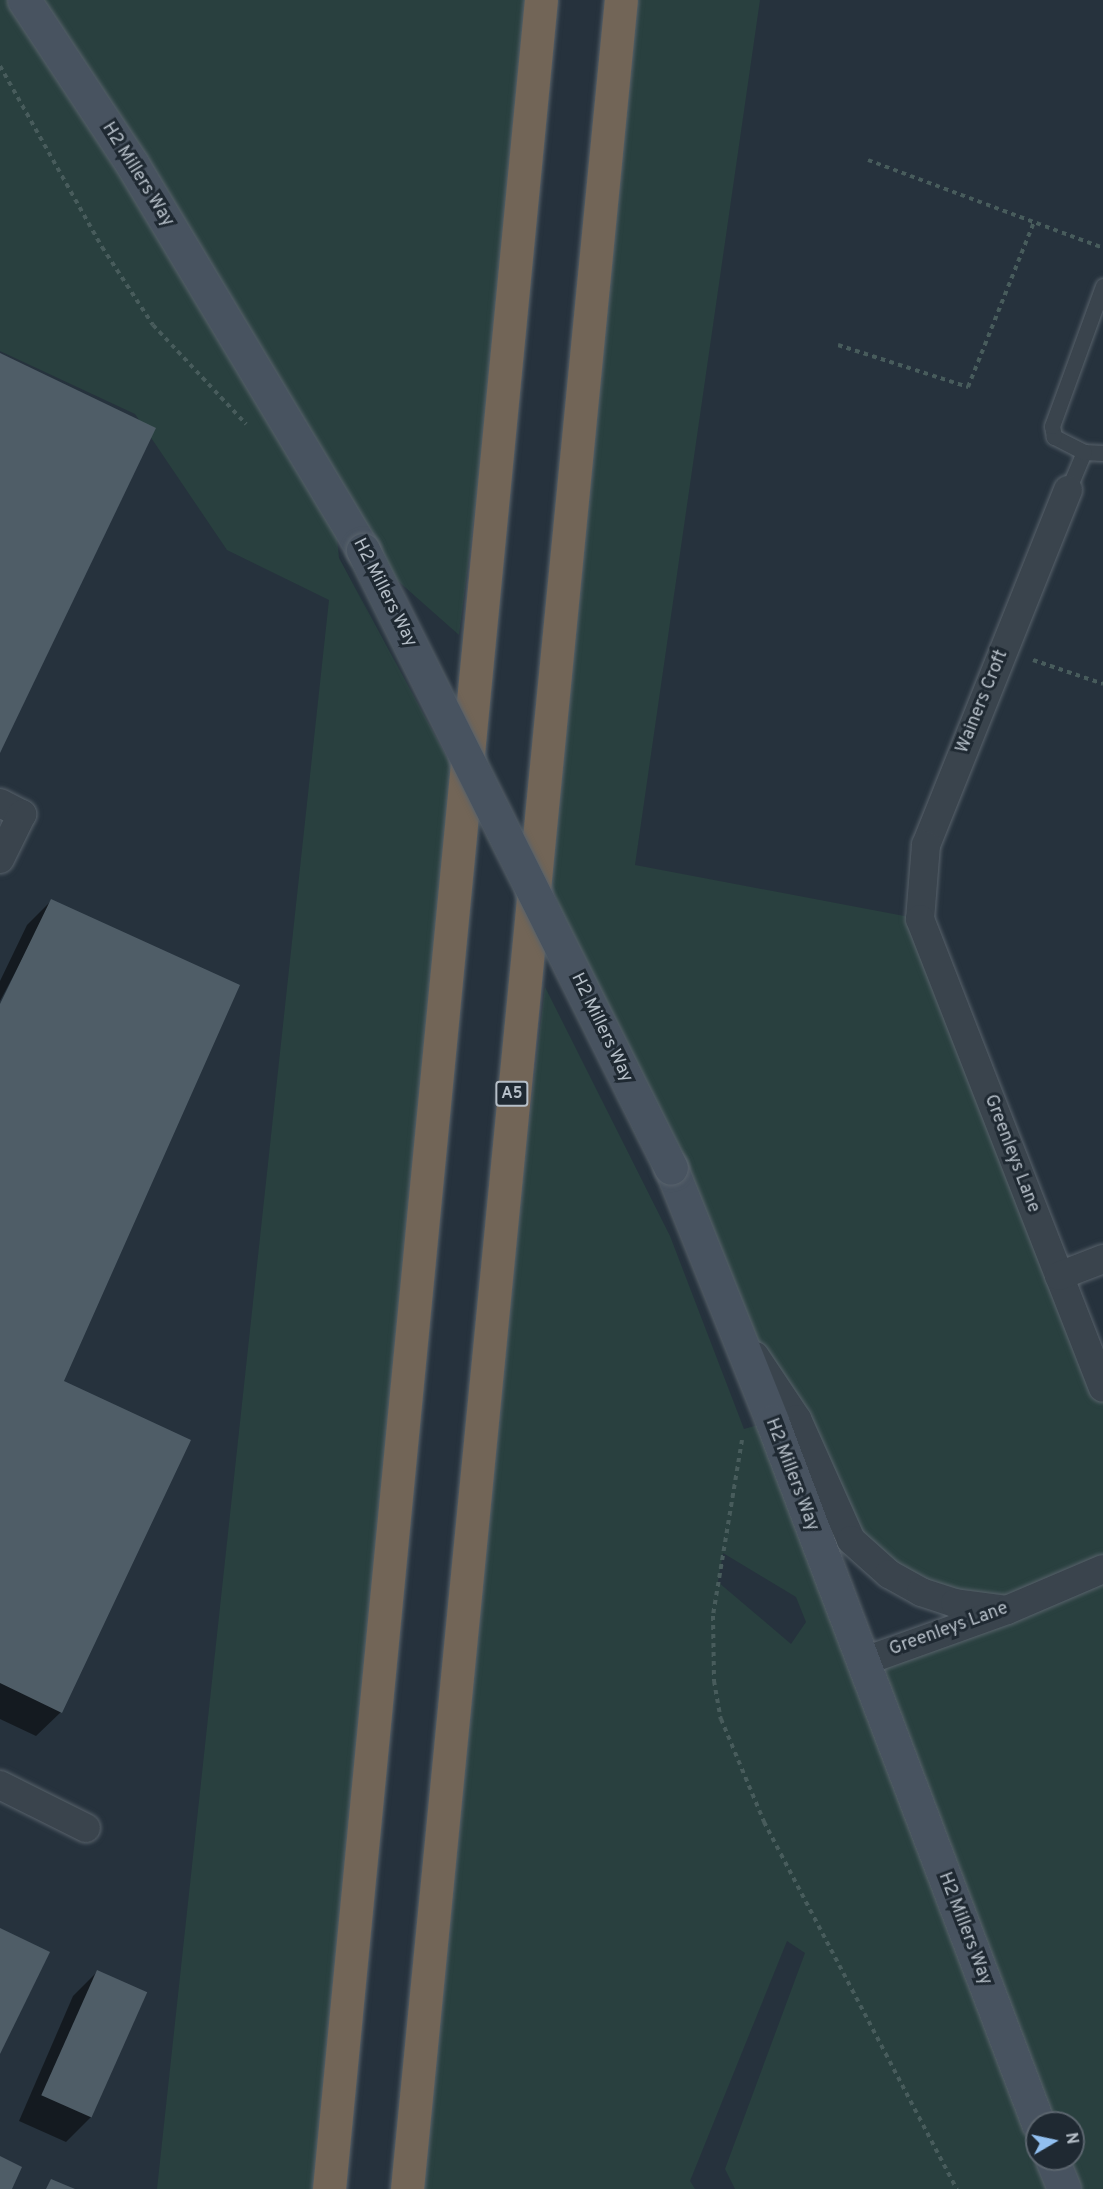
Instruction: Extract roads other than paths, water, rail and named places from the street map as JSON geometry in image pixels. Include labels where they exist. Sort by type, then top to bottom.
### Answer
[{"type":"highway","points":[[329,2189],[541,0]]},
{"type":"highway","name":"A5","points":[[407,2189],[621,0]]},
{"type":"street","name":"H2 Millers Way","points":[[24,0],[132,164],[363,550],[671,1168],[734,1324],[1033,2111]]},
{"type":"street","name":"Wainers Croft","points":[[920,919],[926,845],[1068,490]]},
{"type":"street","points":[[0,803],[22,814],[0,859]]},
{"type":"street","name":"Greenleys Lane","points":[[920,919],[1103,1388]]},
{"type":"street","points":[[1059,1276],[1103,1259]]},
{"type":"street","points":[[734,1324],[797,1419],[851,1540],[889,1574],[921,1592],[955,1603],[1007,1610]]},
{"type":"street","name":"Greenleys Lane","points":[[862,1662],[1007,1610],[1103,1569]]},
{"type":"street","points":[[0,1785],[86,1828]]},
{"type":"street","points":[[1057,2171],[1064,2189]]},
{"type":"lane","points":[[1103,286],[1052,426],[1054,437],[1084,452],[1103,453]]},
{"type":"lane","points":[[1068,490],[1084,452]]}]
